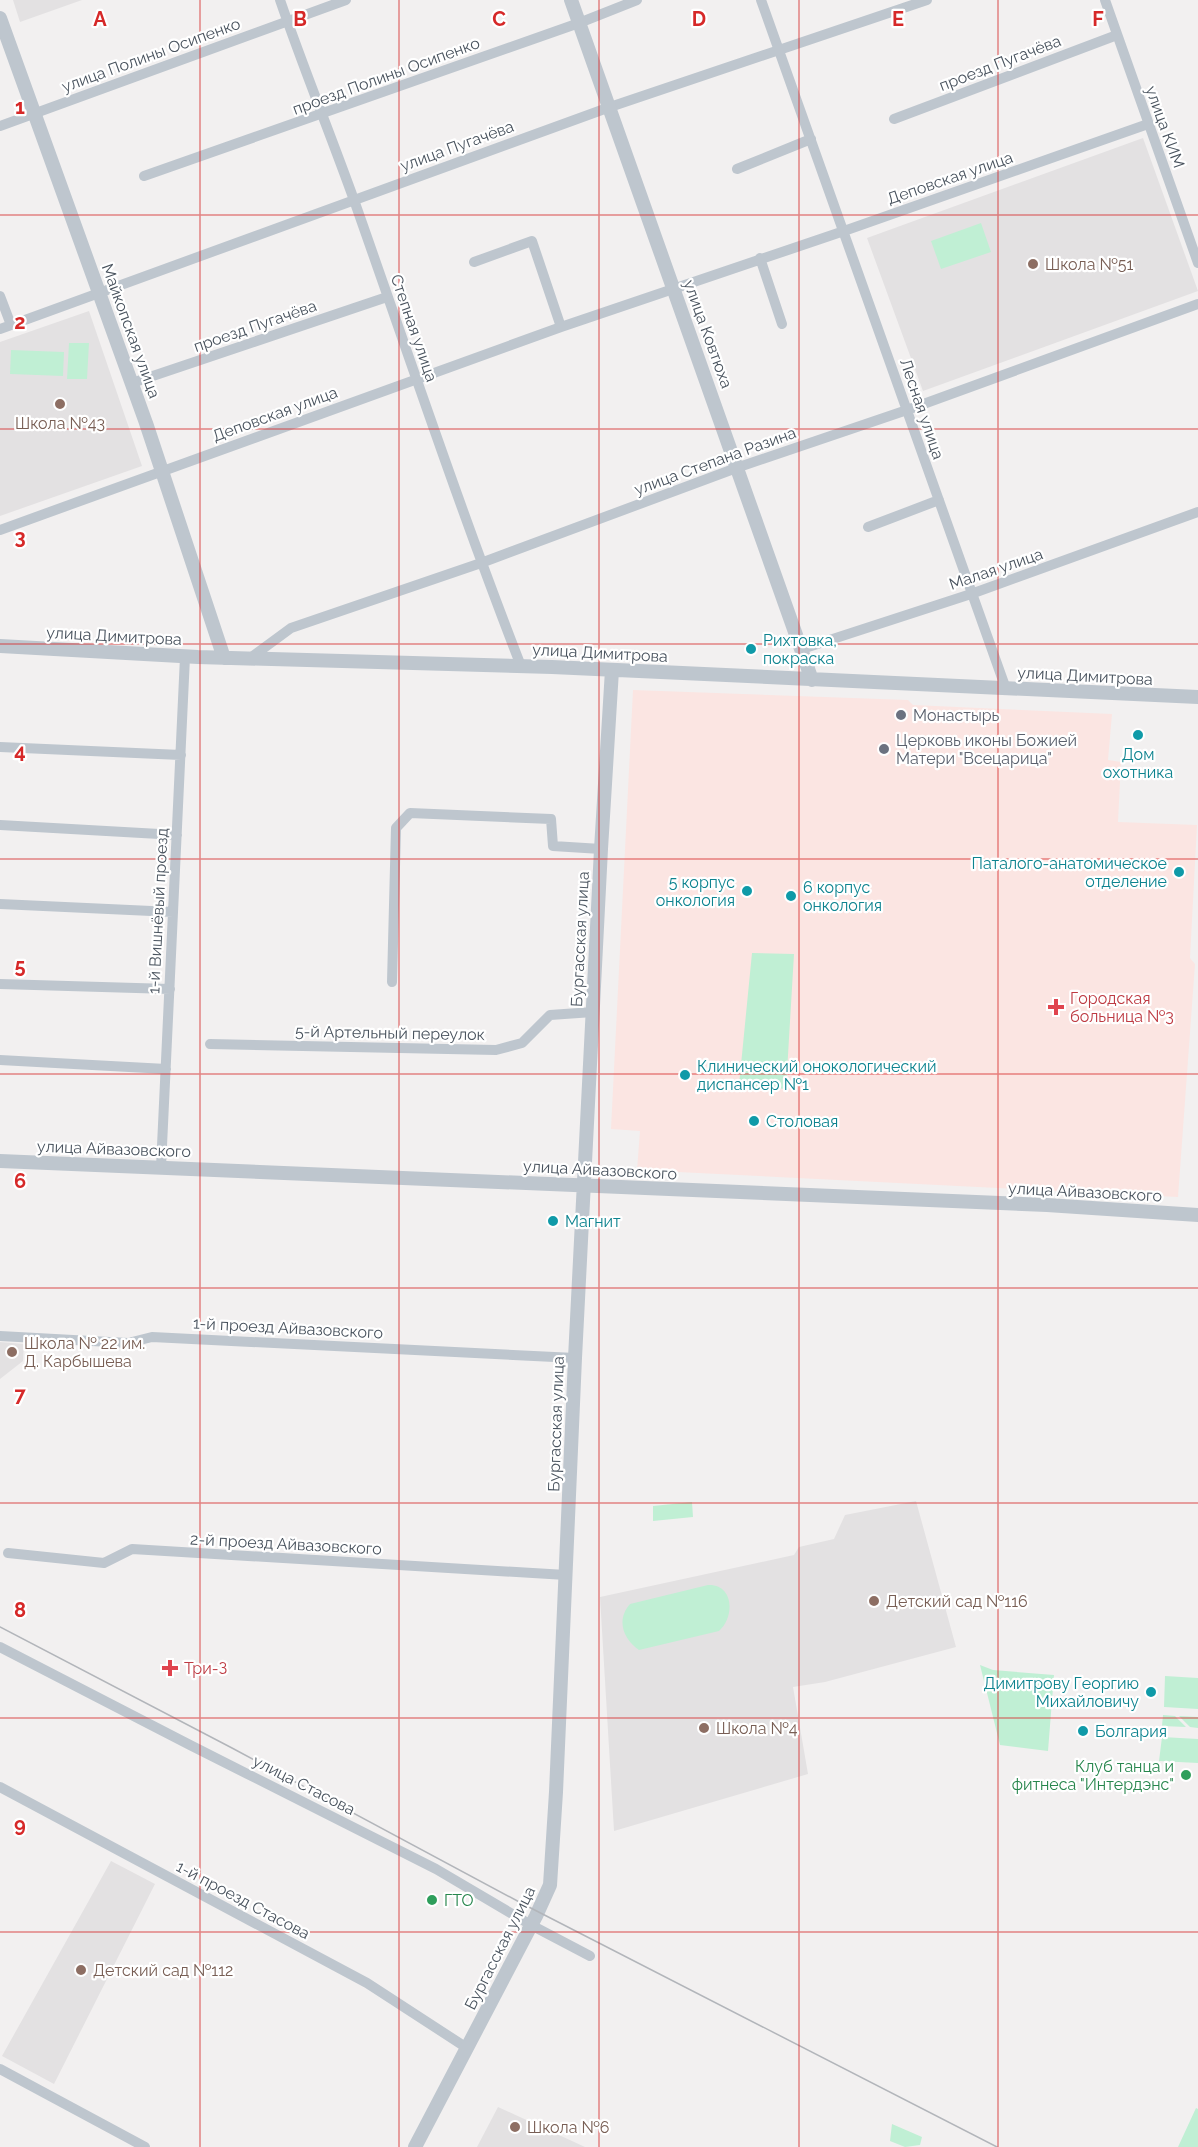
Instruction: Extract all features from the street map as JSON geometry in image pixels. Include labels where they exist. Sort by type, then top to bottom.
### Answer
[{"type":"street","name":"Степная улица","points":[[280,0],[415,379],[452,475],[481,563],[521,666]]},
{"type":"street","name":"улица Полины Осипенко","points":[[0,126],[346,0]]},
{"type":"street","name":"улица Ковтюха","points":[[571,0],[739,467],[812,680]]},
{"type":"street","name":"проезд Полины Осипенко","points":[[144,176],[579,23],[637,0]]},
{"type":"street","name":"Лесная улица","points":[[761,0],[1006,689]]},
{"type":"street","name":"улица Пугачёва","points":[[5,327],[610,107],[927,0]]},
{"type":"street","name":"улица КИМ","points":[[1105,0],[1198,263]]},
{"type":"street","name":"Майкопская улица","points":[[0,18],[163,471],[224,658]]},
{"type":"street","name":"проезд Пугачёва","points":[[894,118],[1117,35]]},
{"type":"street","name":"Деповская улица","points":[[0,530],[561,327],[1148,124]]},
{"type":"street","points":[[737,169],[811,139]]},
{"type":"street","points":[[474,262],[532,242],[561,327]]},
{"type":"street","points":[[760,258],[782,324]]},
{"type":"street","points":[[0,296],[5,327]]},
{"type":"street","name":"проезд Пугачёва","points":[[132,383],[387,297]]},
{"type":"street","name":"улица Степана Разина","points":[[249,660],[291,628],[481,563],[739,467],[907,410],[1198,304]]},
{"type":"street","points":[[868,527],[939,500]]},
{"type":"street","name":"Малая улица","points":[[802,649],[972,594],[1198,512]]},
{"type":"street","name":"улица Димитрова","points":[[0,646],[249,660],[521,666],[1198,697]]},
{"type":"street","name":"1-й Вишнёвый проезд","points":[[161,1167],[185,657]]},
{"type":"street","name":"Бургасская улица","points":[[415,2147],[550,1885],[600,849],[612,670]]},
{"type":"street","points":[[0,747],[181,755]]},
{"type":"street","points":[[392,982],[396,828],[410,813],[551,819],[553,846],[600,849]]},
{"type":"street","points":[[0,825],[177,835]]},
{"type":"street","points":[[0,904],[173,912]]},
{"type":"street","points":[[0,984],[170,989]]},
{"type":"street","name":"5-й Артельный переулок","points":[[210,1044],[496,1050],[522,1043],[550,1015],[593,1012]]},
{"type":"street","points":[[0,1060],[166,1069]]},
{"type":"street","name":"улица Айвазовского","points":[[0,1161],[1047,1205],[1198,1215]]},
{"type":"street","name":"1-й проезд Айвазовского","points":[[0,1336],[120,1342],[152,1337],[575,1358]]},
{"type":"street","name":"2-й проезд Айвазовского","points":[[8,1553],[104,1563],[132,1549],[566,1575]]},
{"type":"street","name":"улица Стасова","points":[[0,1647],[190,1746],[436,1869],[531,1925],[590,1956]]},
{"type":"street","name":"1-й проезд Стасова","points":[[0,1787],[348,1973],[467,2048]]},
{"type":"street","points":[[0,2069],[145,2147]]},
{"type":"shaded area","points":[[13,0],[82,0],[20,22]]},
{"type":"shaded area","name":"Школа №51","points":[[1143,138],[1198,291],[923,391],[867,238]]},
{"type":"shaded area","name":"Школа №43","points":[[89,311],[142,466],[0,516],[0,342]]},
{"type":"shaded area","points":[[633,690],[908,700],[913,705],[1112,714],[1108,760],[1121,762],[1118,822],[1197,825],[1190,958],[1195,964],[1178,1197],[637,1170],[640,1131],[611,1129]]},
{"type":"shaded area","name":"Школа № 22 им. Д. Карбышева","points":[[0,1342],[24,1344],[23,1361],[0,1379]]},
{"type":"shaded area","name":"Школа №4","points":[[916,1501],[956,1647],[825,1682],[793,1687],[808,1774],[614,1831],[600,1597],[794,1555],[799,1547],[834,1539],[845,1515]]},
{"type":"shaded area","name":"Детский сад №112","points":[[111,1861],[155,1884],[54,2084],[2,2056]]},
{"type":"shaded area","name":"Школа №6","points":[[498,2107],[585,2147],[477,2147]]},
{"type":"green space","points":[[981,223],[991,252],[941,269],[931,241]]},
{"type":"green space","points":[[69,343],[89,343],[87,379],[67,379]]},
{"type":"green space","points":[[11,350],[64,352],[63,376],[10,374]]},
{"type":"green space","points":[[752,953],[794,954],[786,1089],[739,1085]]},
{"type":"green space","points":[[692,1502],[693,1517],[653,1521],[653,1506]]},
{"type":"green space","points":[[708,1585],[717,1586],[723,1590],[729,1602],[728,1618],[719,1631],[639,1650],[625,1635],[623,1616],[630,1604]]},
{"type":"green space","points":[[980,1665],[993,1670],[1054,1675],[1048,1751],[1000,1745]]},
{"type":"green space","points":[[1165,1676],[1198,1678],[1198,1709],[1164,1707]]},
{"type":"green space","points":[[1163,1715],[1175,1716],[1186,1727],[1162,1726]]},
{"type":"green space","points":[[1179,1716],[1198,1717],[1198,1728],[1190,1727]]},
{"type":"green space","points":[[1162,1737],[1198,1739],[1198,1763],[1159,1761]]},
{"type":"green space","points":[[1196,2108],[1198,2109],[1198,2147],[1178,2147]]},
{"type":"green space","points":[[892,2124],[922,2137],[920,2145],[905,2147],[890,2141]]},
{"type":"tram line","points":[[0,1627],[523,1904],[997,2147]]},
{"type":"place","name":"Школа №51","points":[[1033,264]]},
{"type":"place","name":"Школа №43","points":[[60,404]]},
{"type":"place","name":"Рихтовка, покраска","points":[[751,649]]},
{"type":"place","name":"Монастырь","points":[[901,715]]},
{"type":"place","name":"Дом охотника","points":[[1138,735]]},
{"type":"place","name":"Церковь иконы Божией Матери \"Всецарица\"","points":[[884,749]]},
{"type":"place","name":"Паталого-анатомическое отделение","points":[[1179,872]]},
{"type":"place","name":"5 корпус онкология","points":[[747,891]]},
{"type":"place","name":"6 корпус онкология","points":[[791,896]]},
{"type":"place","name":"Городская больница №3","points":[[1056,1007]]},
{"type":"place","name":"Клинический онокологический диспансер №1","points":[[685,1075]]},
{"type":"place","name":"Столовая","points":[[754,1121]]},
{"type":"place","name":"Магнит","points":[[553,1221]]},
{"type":"place","name":"Школа № 22 им. Д. Карбышева","points":[[12,1352]]},
{"type":"place","name":"Детский сад №116","points":[[874,1601]]},
{"type":"place","name":"Три-З","points":[[170,1668]]},
{"type":"place","name":"Димитрову Георгию Михайловичу","points":[[1151,1692]]},
{"type":"place","name":"Школа №4","points":[[704,1728]]},
{"type":"place","name":"Болгария","points":[[1083,1731]]},
{"type":"place","name":"Клуб танца и фитнеса \"Интердэнс\"","points":[[1186,1775]]},
{"type":"place","name":"ГТО","points":[[432,1900]]},
{"type":"place","name":"Детский сад №112","points":[[81,1970]]},
{"type":"place","name":"Школа №6","points":[[515,2127]]}]
